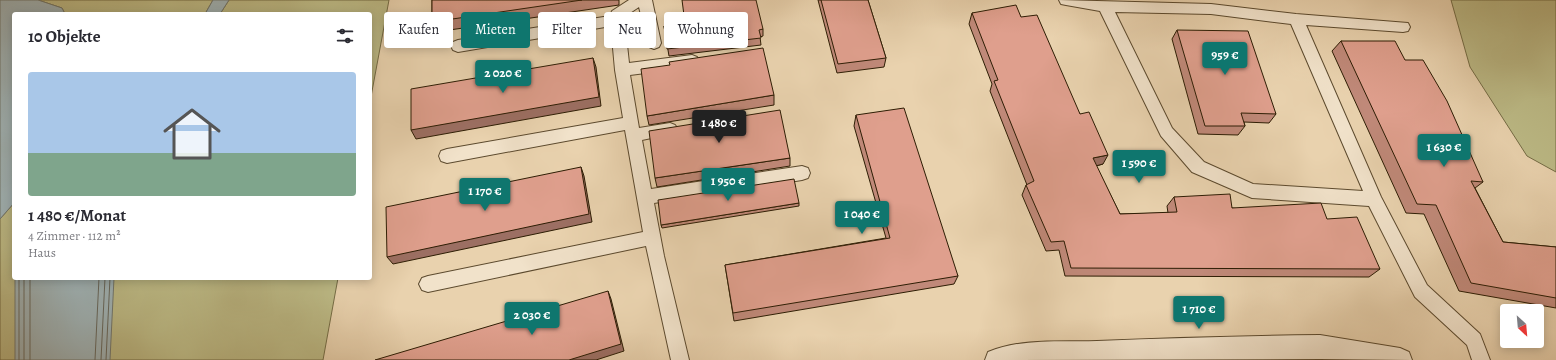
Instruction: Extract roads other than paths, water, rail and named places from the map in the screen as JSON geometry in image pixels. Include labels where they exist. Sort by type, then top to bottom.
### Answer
[{"type":"street","points":[[997,360],[1030,356],[1222,354],[1320,347],[1400,360]]},
{"type":"lane","points":[[621,12],[638,0]]},
{"type":"lane","points":[[645,0],[648,12]]},
{"type":"lane","points":[[1066,0],[1105,7],[1209,4],[1296,18],[1403,27]]},
{"type":"lane","points":[[1105,7],[1166,132],[1198,167],[1252,191],[1374,199]]},
{"type":"lane","points":[[1296,18],[1374,199],[1420,291],[1474,340],[1482,360]]},
{"type":"lane","points":[[458,46],[604,22]]},
{"type":"lane","points":[[620,48],[632,129],[653,237],[680,360]]},
{"type":"lane","points":[[622,70],[706,59]]},
{"type":"lane","points":[[447,156],[632,129],[688,126]]},
{"type":"lane","points":[[646,197],[802,173]]},
{"type":"lane","points":[[428,284],[653,237]]},
{"type":"water","points":[[0,0],[38,0],[62,8],[64,12],[12,12],[12,205],[0,219]]},
{"type":"water","points":[[213,0],[229,0],[221,12],[206,12]]},
{"type":"water","points":[[15,280],[114,280],[110,360],[15,360]]}]
